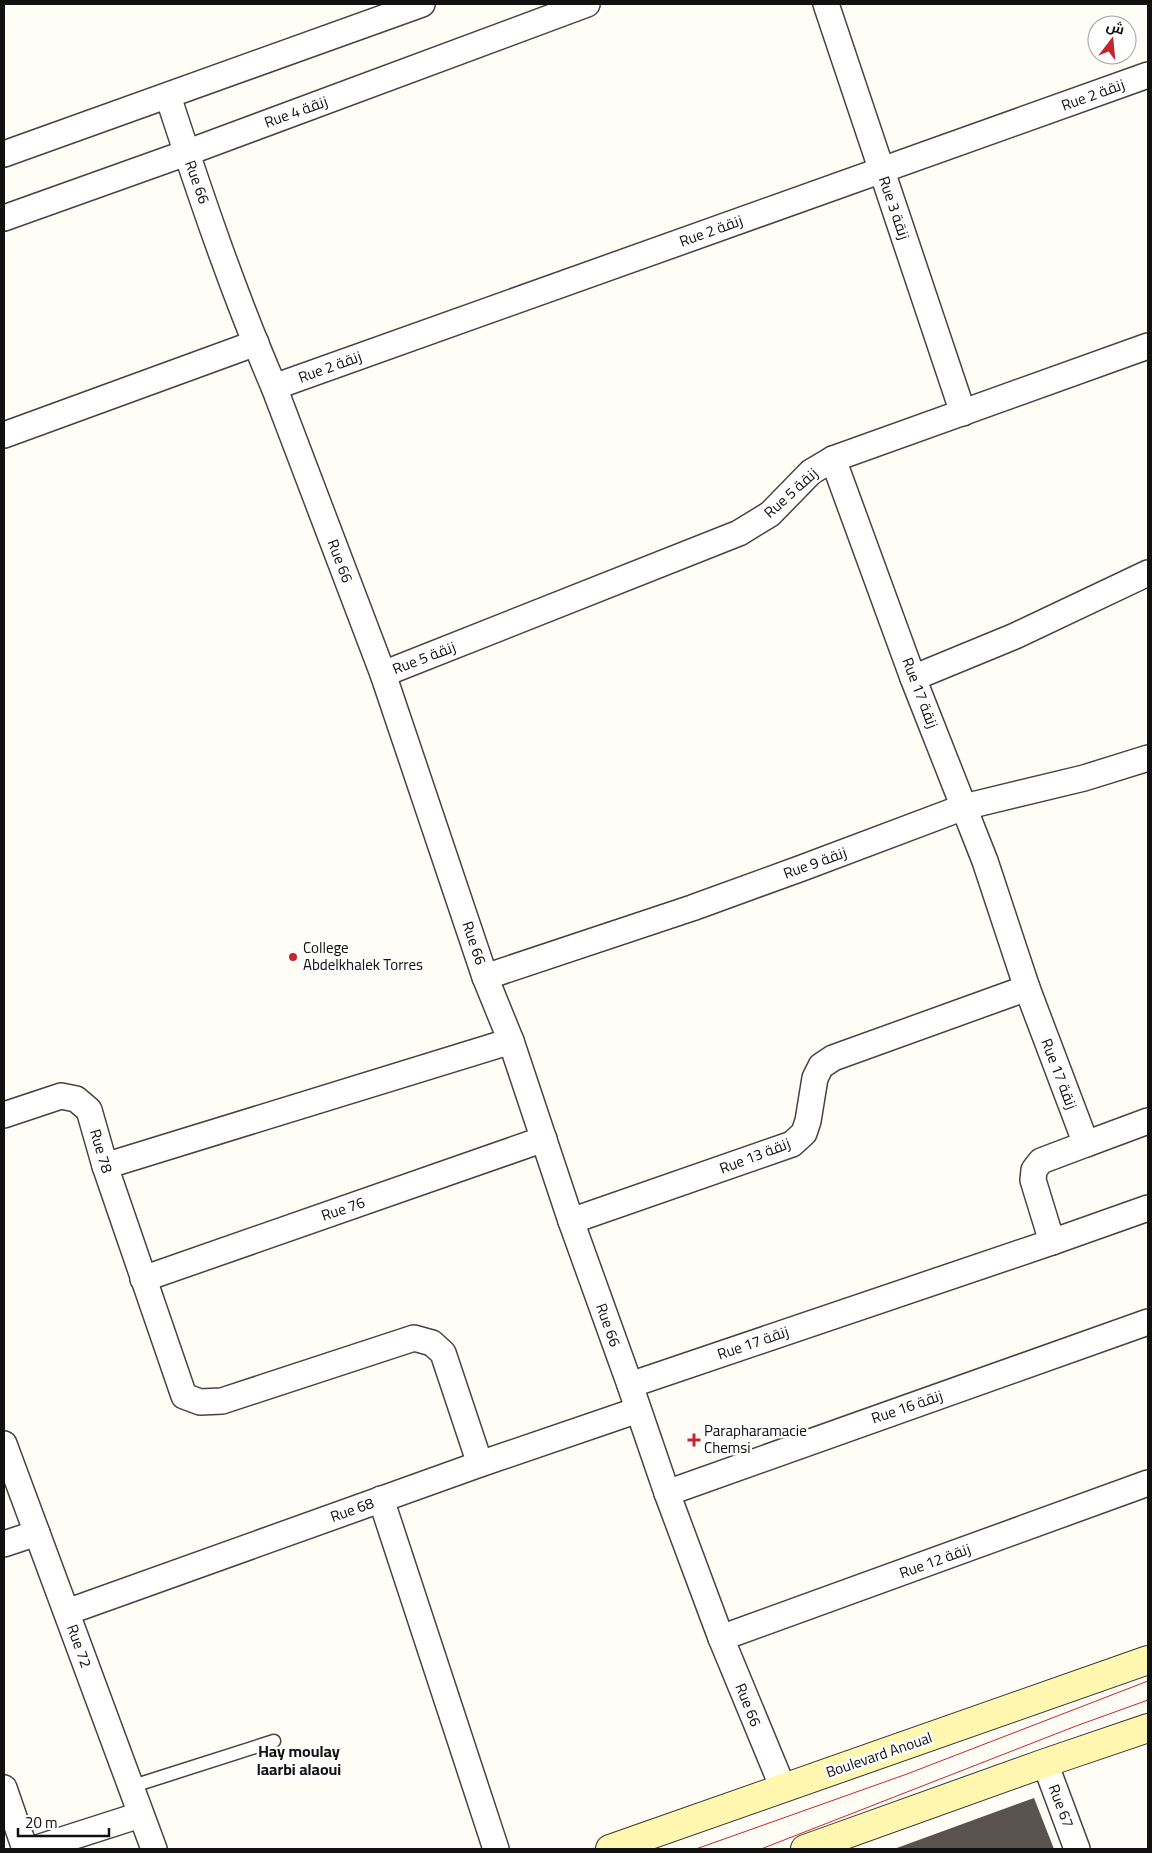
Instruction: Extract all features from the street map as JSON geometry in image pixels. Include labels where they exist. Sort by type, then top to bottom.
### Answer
[{"type":"street","points":[[4,154],[422,4]]},
{"type":"street","name":"Rue 4 زنقة","points":[[4,218],[186,153],[588,4]]},
{"type":"street","name":"Rue 3 زنقة","points":[[826,4],[963,413]]},
{"type":"street","name":"Rue 2 زنقة","points":[[274,387],[1148,75]]},
{"type":"street","name":"Rue 66","points":[[168,96],[186,153],[256,343],[383,674],[485,978],[510,1041],[571,1221],[667,1492],[721,1638],[784,1788]]},
{"type":"street","points":[[4,435],[256,343]]},
{"type":"street","name":"Rue 5 زنقة","points":[[383,674],[739,533],[770,514],[811,472],[833,459],[1148,346]]},
{"type":"street","name":"Rue 17 زنقة","points":[[833,459],[914,678],[986,861],[1027,988],[1086,1144]]},
{"type":"street","points":[[914,678],[1015,636],[1148,573]]},
{"type":"street","name":"Rue 9 زنقة","points":[[485,978],[774,878],[964,807],[1084,778],[1148,758]]},
{"type":"street","name":"Rue 13 زنقة","points":[[571,1221],[792,1144],[804,1133],[808,1121],[815,1078],[821,1066],[833,1058],[1027,988]]},
{"type":"street","points":[[105,1166],[510,1041]]},
{"type":"street","name":"Rue 78","points":[[4,1115],[61,1096],[76,1099],[89,1110],[105,1166],[184,1396],[200,1402],[222,1401],[414,1338],[432,1343],[443,1353],[480,1464]]},
{"type":"street","points":[[1052,1242],[1033,1180],[1034,1170],[1041,1161],[1148,1121]]},
{"type":"street","name":"Rue 76","points":[[143,1279],[544,1139]]},
{"type":"street","name":"Rue 17 زنقة","points":[[630,1385],[1148,1208]]},
{"type":"street","name":"Rue 16 زنقة","points":[[667,1492],[1148,1322]]},
{"type":"street","name":"Rue 68","points":[[67,1612],[480,1464],[638,1410]]},
{"type":"street","name":"Rue 72","points":[[4,1444],[154,1849]]},
{"type":"street","name":"Rue 12 زنقة","points":[[721,1638],[1148,1483]]},
{"type":"street","points":[[381,1500],[496,1849]]},
{"type":"street","points":[[4,1544],[37,1533]]},
{"type":"street","name":"Boulevard Anoual","points":[[610,1849],[1148,1660]]},
{"type":"street","points":[[804,1849],[1148,1728]]},
{"type":"street","name":"Rue 67","points":[[1045,1763],[1077,1849]]},
{"type":"street","points":[[4,1788],[25,1849]]},
{"type":"street","points":[[34,1849],[140,1815]]},
{"type":"lane","points":[[130,1787],[274,1741]]},
{"type":"building","points":[[1034,1798],[1054,1849],[894,1849]]},
{"type":"tram line","points":[[696,1849],[907,1774],[1148,1681]]},
{"type":"tram line","points":[[761,1849],[1076,1726],[1148,1700]]},
{"type":"place","name":"College Abdelkhalek Torres","points":[[293,957]]},
{"type":"place","name":"Parapharamacie Chemsi","points":[[694,1440]]},
{"type":"district","name":"Hay moulay laarbi alaoui","points":[[299,1760]]}]
